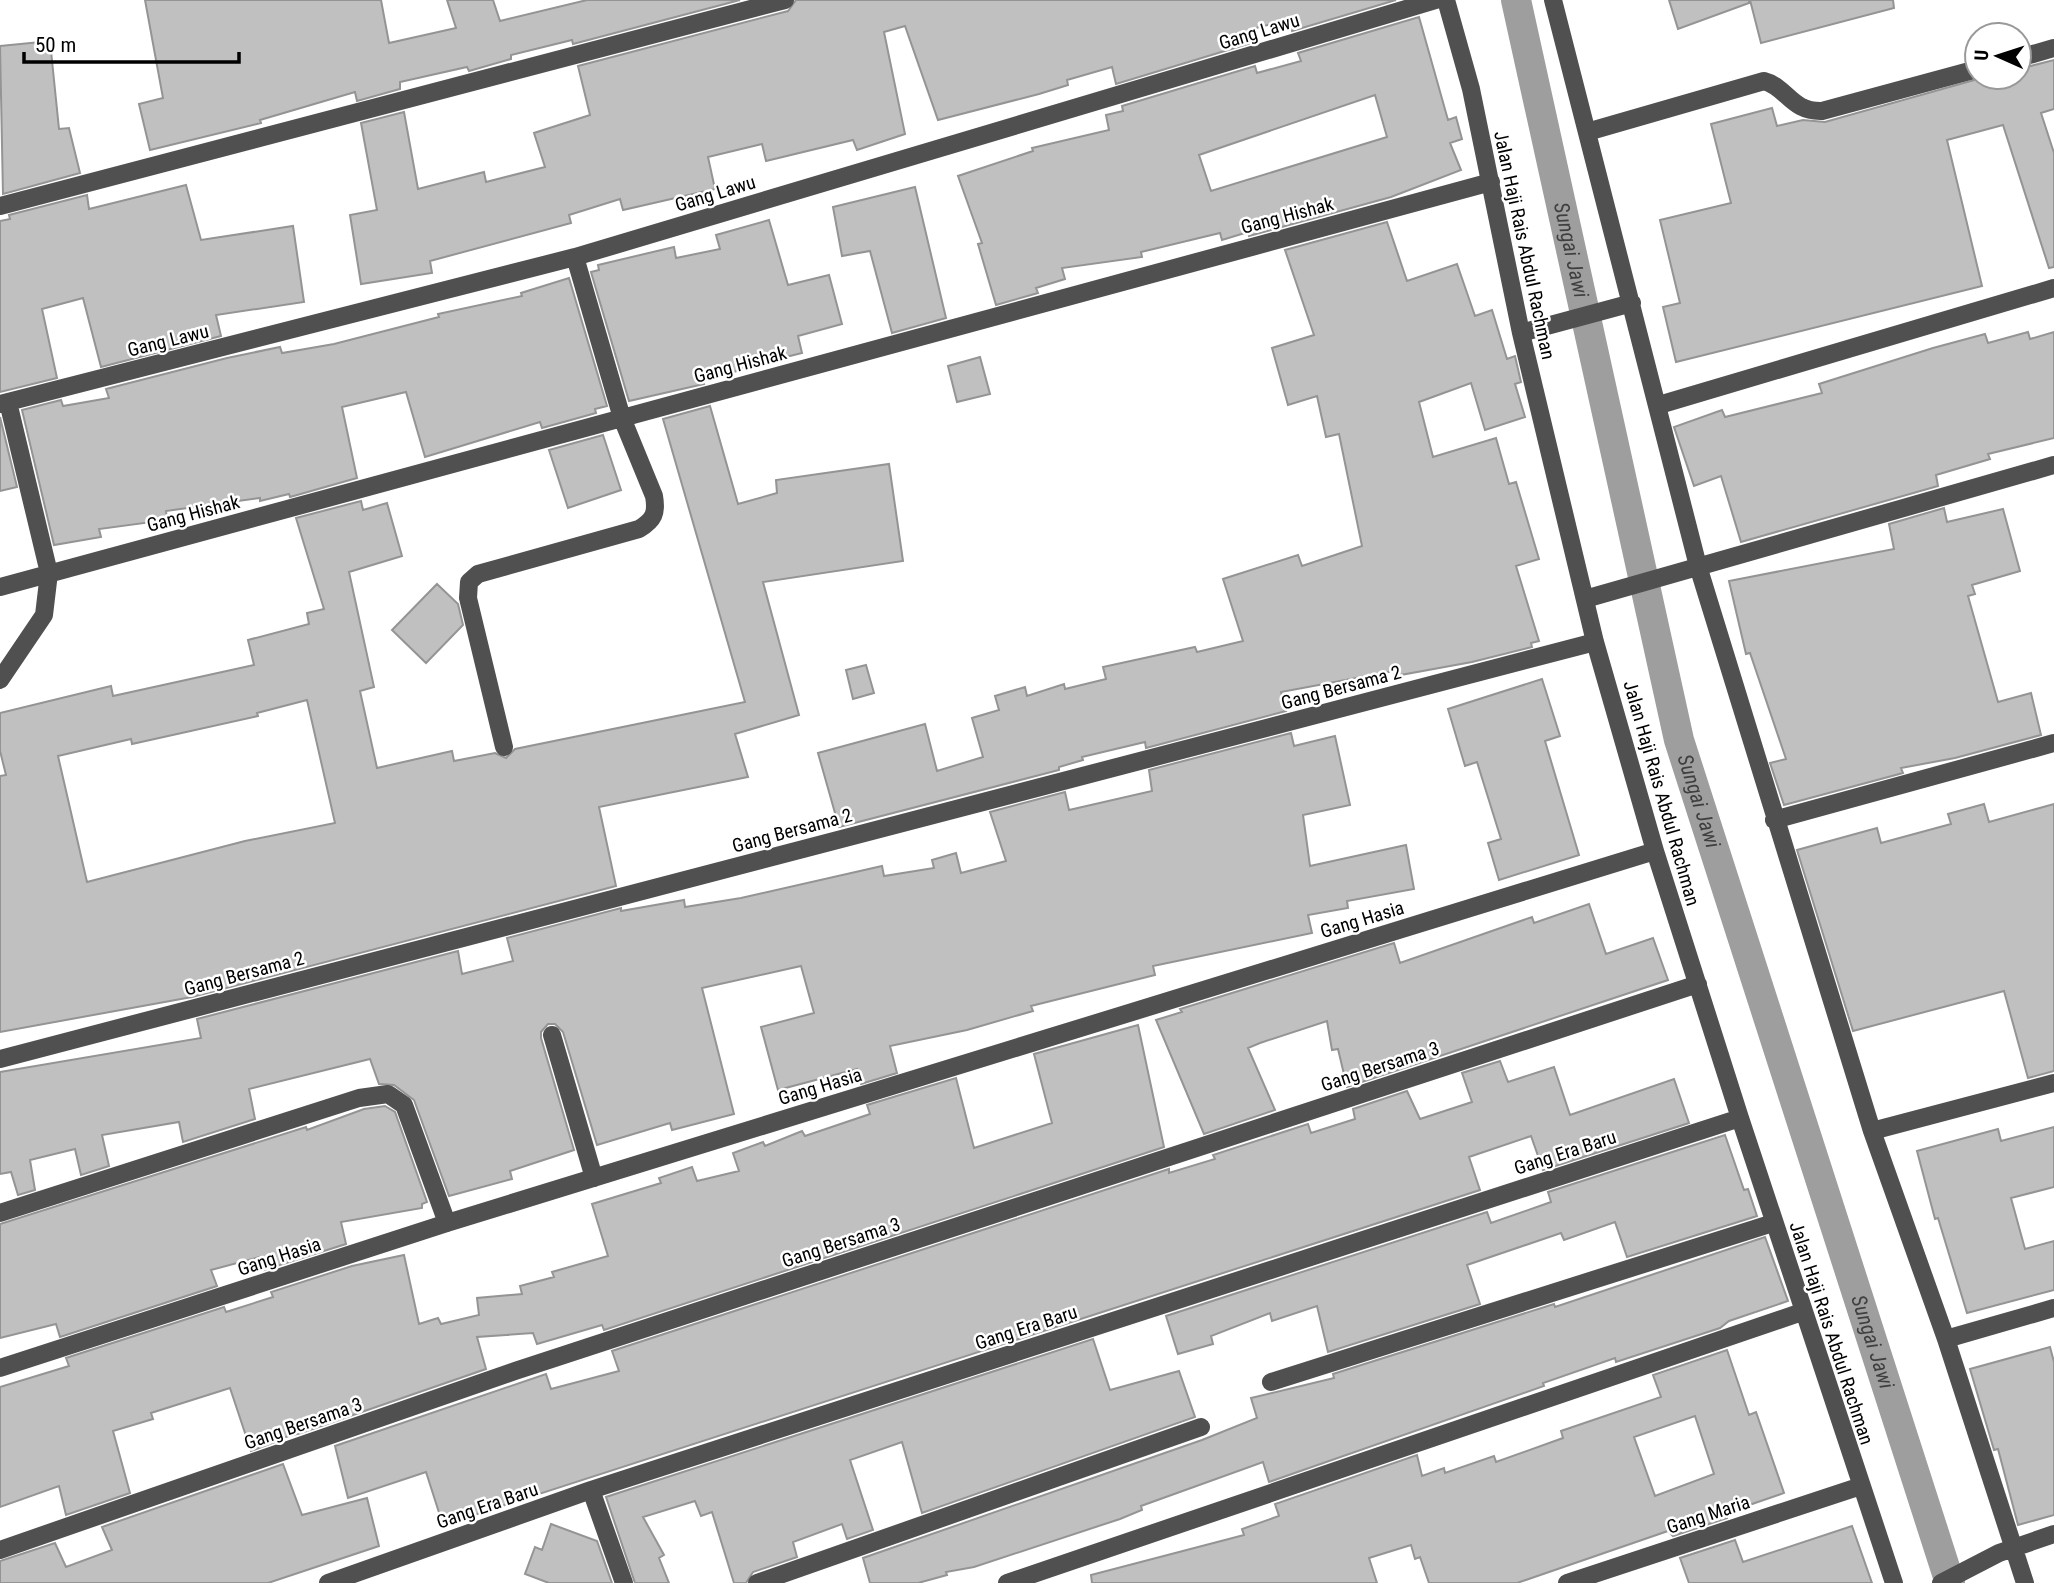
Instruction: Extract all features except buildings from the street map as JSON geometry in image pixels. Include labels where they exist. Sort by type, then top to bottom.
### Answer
[{"type":"street","points":[[0,206],[785,0]]},
{"type":"street","name":"Gang Lawu","points":[[4,403],[575,257],[1436,0]]},
{"type":"street","name":"Jalan Haji Rais Abdul Rachman","points":[[1446,0],[1491,182],[1521,333],[1595,642],[1655,851],[1773,1223],[1894,1583]]},
{"type":"street","points":[[1553,0],[1628,305],[1659,405],[1698,566],[1774,820],[1872,1131],[1946,1339],[2007,1550],[2025,1583]]},
{"type":"street","points":[[2033,54],[2054,48]]},
{"type":"street","points":[[1587,132],[1764,81],[1771,83],[1795,104],[1811,111],[1822,111],[1963,73]]},
{"type":"street","name":"Gang Hishak","points":[[0,587],[1491,182]]},
{"type":"street","points":[[504,747],[468,598],[469,582],[478,574],[639,529],[654,518],[656,508],[654,496],[622,418],[575,257]]},
{"type":"street","points":[[1659,405],[2054,288]]},
{"type":"street","points":[[1521,333],[1628,305]]},
{"type":"street","points":[[0,680],[44,615],[50,573],[4,403]]},
{"type":"street","points":[[1585,599],[2054,465]]},
{"type":"street","name":"Gang Bersama 2","points":[[0,1059],[1595,642]]},
{"type":"street","points":[[1774,820],[2054,743]]},
{"type":"street","name":"Gang Hasia","points":[[0,1368],[447,1223],[1655,851]]},
{"type":"street","name":"Gang Bersama 3","points":[[0,1550],[515,1371],[1698,984]]},
{"type":"street","points":[[552,1035],[594,1178]]},
{"type":"street","points":[[1872,1131],[2054,1083]]},
{"type":"street","points":[[0,1213],[359,1098],[388,1094],[404,1105],[447,1223]]},
{"type":"street","name":"Gang Era Baru","points":[[328,1583],[591,1490],[1740,1118]]},
{"type":"street","points":[[1271,1382],[1773,1223]]},
{"type":"street","points":[[1946,1339],[2054,1308]]},
{"type":"street","points":[[1007,1583],[1802,1311]]},
{"type":"street","points":[[757,1583],[1201,1427]]},
{"type":"street","name":"Gang Maria","points":[[1567,1583],[1861,1486]]},
{"type":"street","points":[[591,1490],[624,1583]]},
{"type":"street","points":[[1941,1583],[2007,1550],[2054,1535]]},
{"type":"waterway","name":"Sungai Jawi","points":[[1516,0],[1679,740],[1950,1583]]}]
